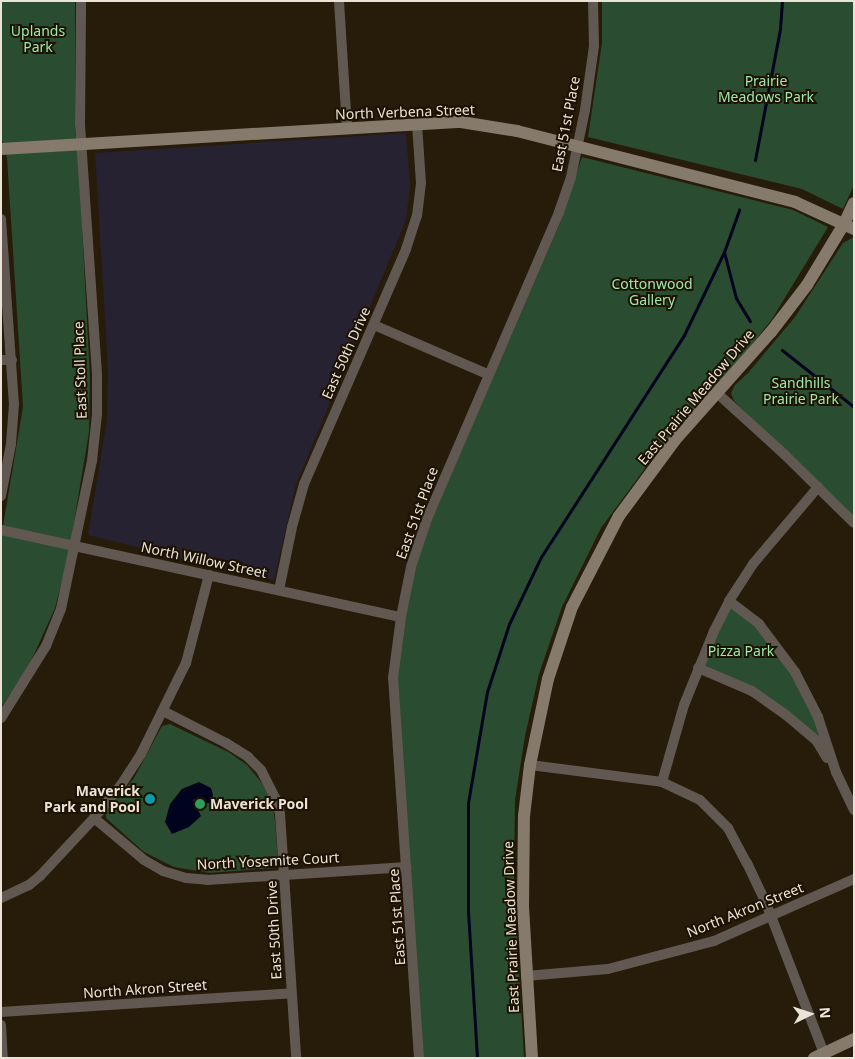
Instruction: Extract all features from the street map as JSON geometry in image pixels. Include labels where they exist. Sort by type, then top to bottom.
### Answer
[{"type":"street","name":"East Stoll Place","points":[[1,718],[46,646],[60,609],[92,461],[97,414],[81,144],[81,1]]},
{"type":"street","points":[[339,1],[348,129]]},
{"type":"street","name":"East 51st Place","points":[[419,1058],[393,678],[401,617],[411,567],[427,519],[559,212],[578,148],[594,46],[593,1]]},
{"type":"street","name":"North Verbena Street","points":[[1,149],[461,122],[488,125],[795,202],[849,227]]},
{"type":"street","name":"East 50th Drive","points":[[279,590],[292,527],[304,484],[374,325],[417,216],[421,183],[417,125]]},
{"type":"street","name":"East Prairie Meadow Drive","points":[[532,1058],[526,976],[522,855],[530,765],[548,679],[572,607],[619,516],[675,440],[771,332],[807,285],[849,227],[854,204]]},
{"type":"street","points":[[1,218],[6,360],[14,404],[12,437],[1,496]]},
{"type":"street","points":[[374,325],[488,374]]},
{"type":"street","points":[[717,393],[854,523]]},
{"type":"street","points":[[662,782],[684,705],[698,668],[729,602],[752,564],[818,487]]},
{"type":"street","name":"North Willow Street","points":[[1,530],[401,617]]},
{"type":"street","points":[[1,898],[29,885],[40,876],[94,818],[121,785],[141,754],[186,663],[209,575]]},
{"type":"street","points":[[729,602],[759,624],[795,672],[818,717],[836,772]]},
{"type":"street","points":[[698,668],[752,691],[786,715],[816,740],[836,772],[854,810]]},
{"type":"street","name":"East 50th Drive","points":[[163,712],[226,743],[248,757],[271,786],[280,814],[296,1058]]},
{"type":"street","points":[[530,765],[662,782],[700,800],[728,828],[747,863],[771,917],[819,1055],[854,1039]]},
{"type":"street","name":"North Yosemite Court","points":[[94,818],[144,860],[162,871],[178,876],[207,880],[407,867]]},
{"type":"street","name":"North Akron Street","points":[[526,976],[608,969],[660,957],[714,941],[854,879]]},
{"type":"street","name":"North Akron Street","points":[[1,1012],[291,994]]},
{"type":"street","points":[[1,1025],[3,1058]]},
{"type":"shaded area","points":[[406,133],[410,184],[406,220],[296,484],[274,580],[88,535],[107,419],[108,369],[95,153]]},
{"type":"green space","name":"Uplands Park","points":[[1,1],[75,1],[75,130],[79,168],[90,378],[89,432],[68,558],[55,608],[27,670],[1,707],[1,538],[23,407],[7,158],[1,136]]},
{"type":"green space","name":"Prairie Meadows Park","points":[[602,1],[854,1],[854,185],[843,209],[802,189],[588,137],[602,43]]},
{"type":"green space","name":"Cottonwood Gallery","points":[[582,157],[793,210],[828,227],[772,319],[739,361],[652,459],[601,528],[562,607],[539,674],[525,736],[515,800],[514,883],[524,1058],[422,1058],[396,675],[413,574],[427,531],[560,223]]},
{"type":"green space","name":"Sandhills Prairie Park","points":[[854,237],[854,518],[734,401],[731,393],[735,385],[748,373],[795,317],[843,243]]},
{"type":"green space","name":"Pizza Park","points":[[729,601],[759,624],[795,672],[836,772],[816,740],[786,715],[698,668]]},
{"type":"green space","points":[[170,724],[230,753],[247,765],[261,782],[272,800],[275,821],[278,861],[273,868],[210,873],[174,867],[144,852],[106,818],[106,811],[134,778],[162,726]]},
{"type":"water","name":"Maverick Pool","points":[[199,782],[211,788],[213,795],[211,804],[193,800],[201,816],[189,827],[172,834],[165,822],[170,804],[182,789]]},
{"type":"waterway","points":[[755,160],[780,29],[782,1]]},
{"type":"waterway","points":[[477,1058],[468,912],[468,803],[487,692],[509,624],[541,557],[684,335],[724,252],[739,210]]},
{"type":"waterway","points":[[724,252],[736,298],[750,321]]},
{"type":"waterway","points":[[782,350],[854,407]]},
{"type":"place","name":"Maverick Park and Pool","points":[[150,799]]},
{"type":"place","name":"Maverick Pool","points":[[200,804]]}]
